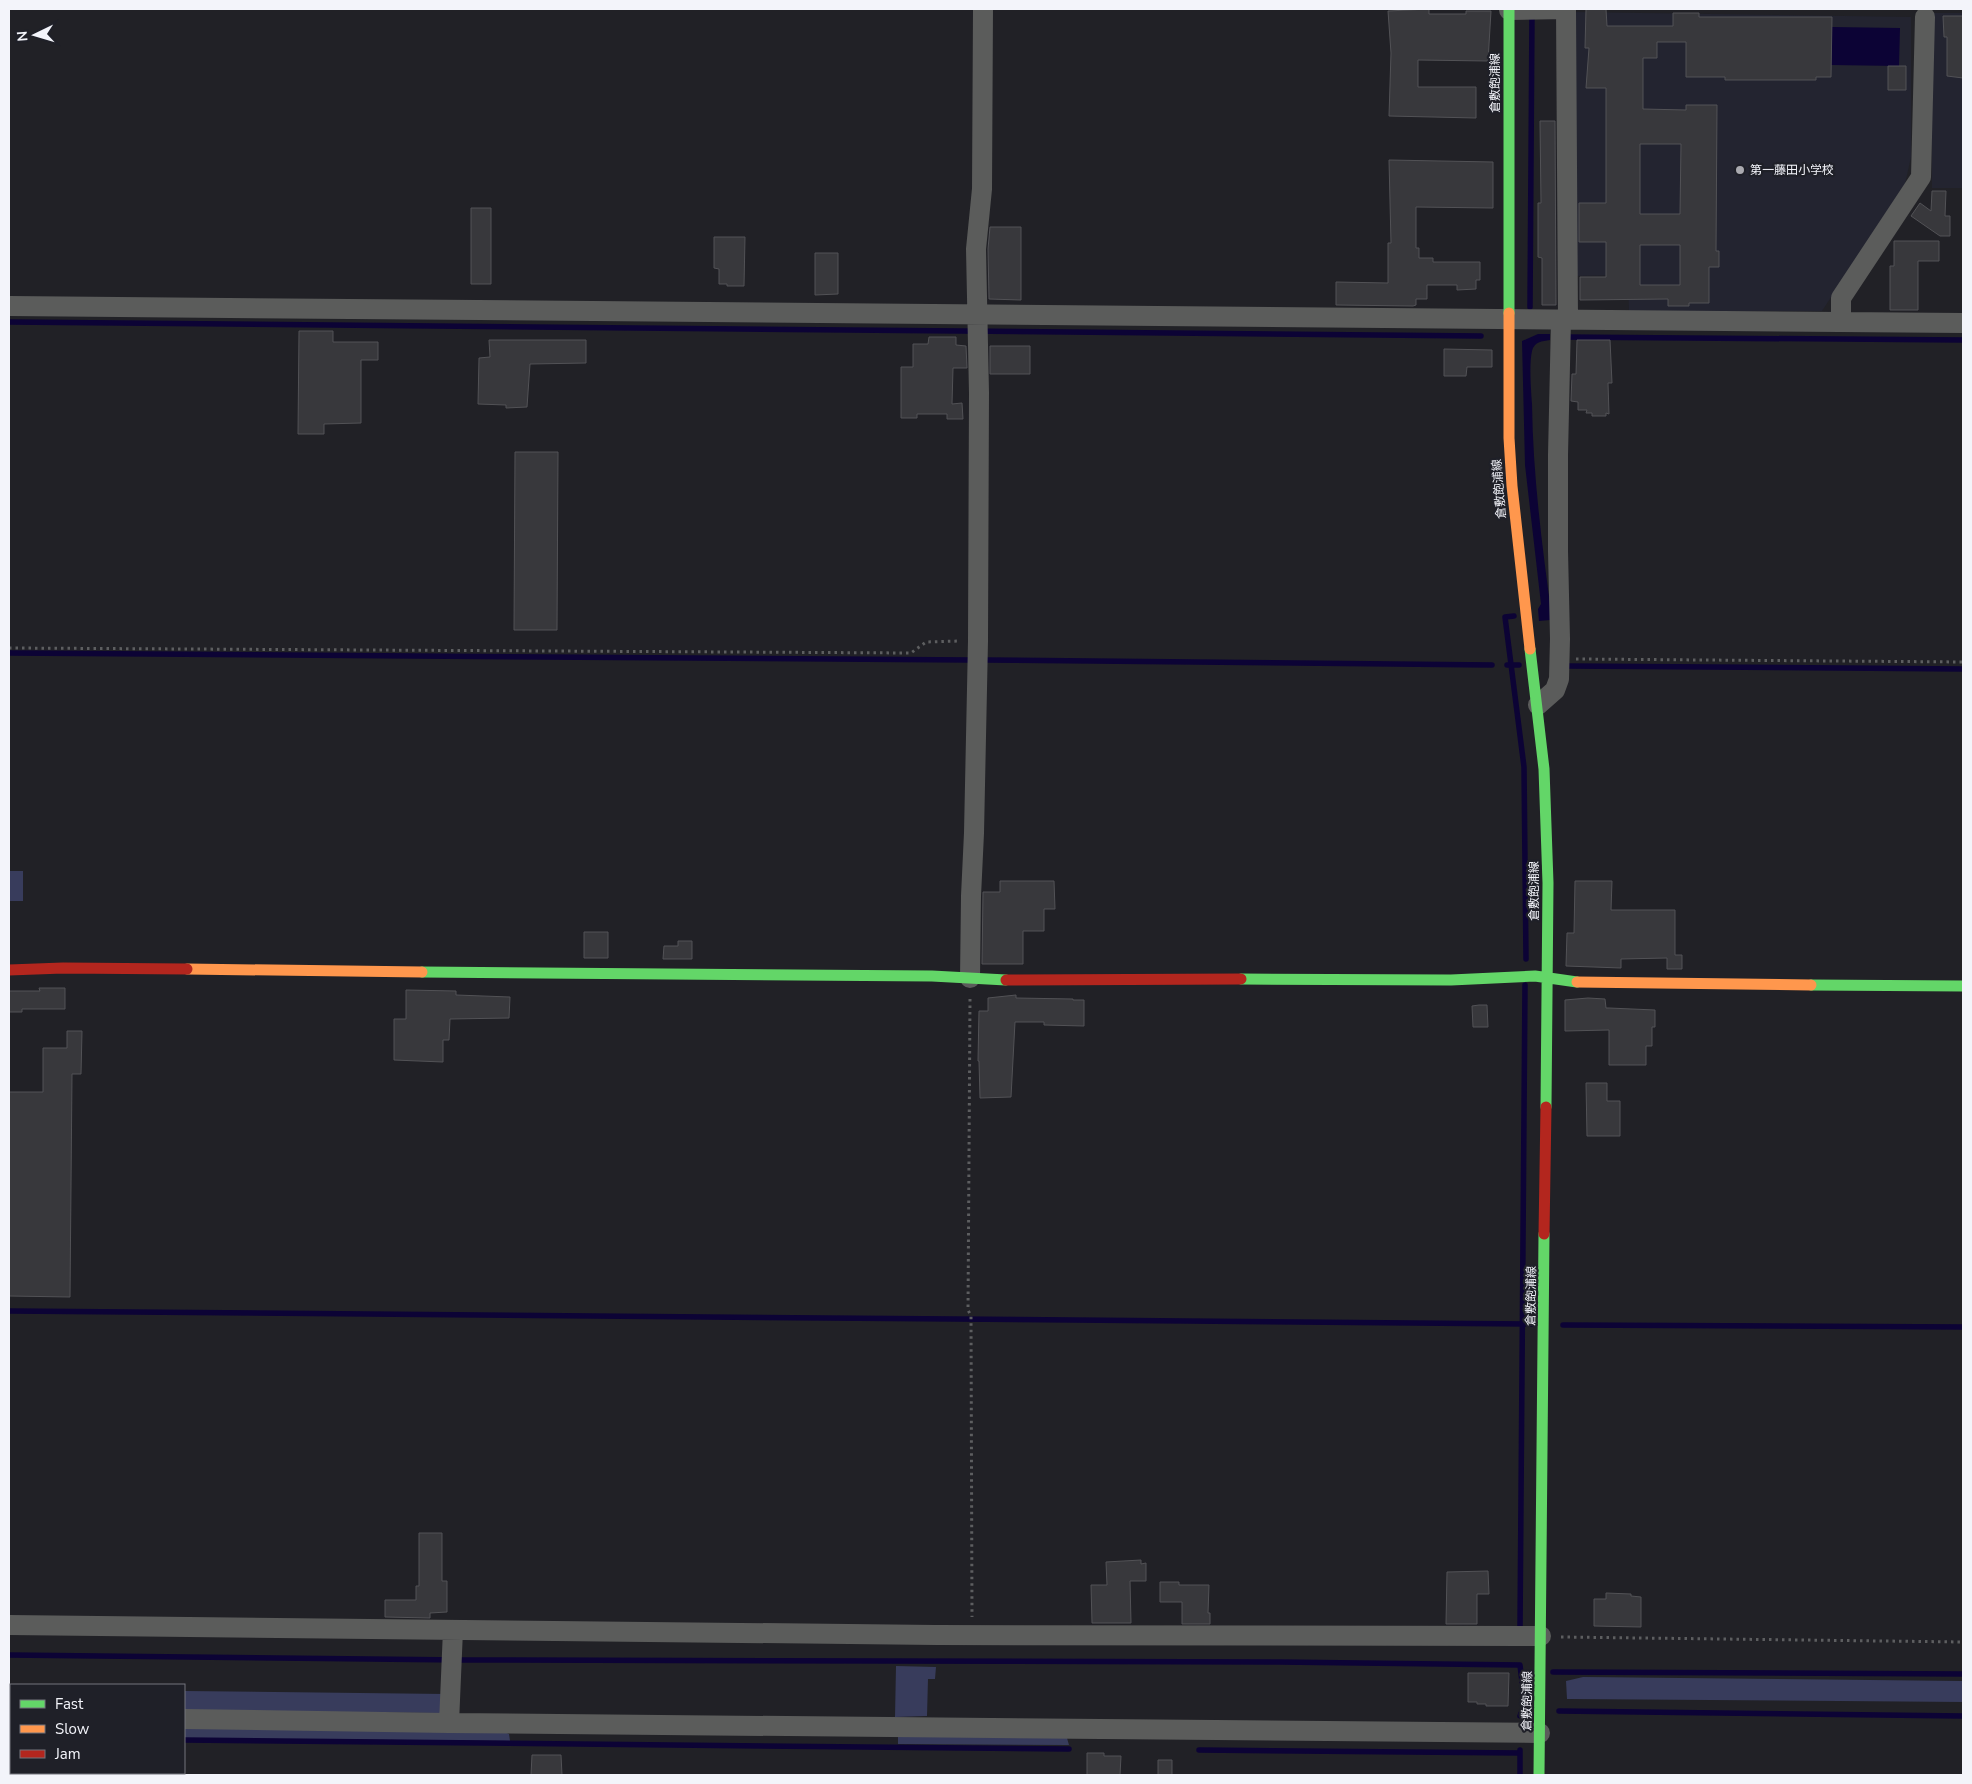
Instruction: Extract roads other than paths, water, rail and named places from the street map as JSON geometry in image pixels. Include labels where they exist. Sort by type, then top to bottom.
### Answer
[{"type":"street","points":[[970,985],[970,896],[974,833],[978,641],[976,248],[982,189],[984,9]]},
{"type":"street","points":[[1522,10],[1566,9],[1563,329],[1558,532],[1560,659],[1559,679],[1555,690],[1538,705]]},
{"type":"street","name":"倉敷飽浦線","points":[[1522,10],[1508,320],[1509,438],[1512,486],[1538,705],[1547,816],[1542,1636],[1539,1775]]},
{"type":"street","points":[[1841,322],[1841,298],[1921,177],[1925,17]]},
{"type":"street","points":[[9,306],[977,326],[1508,320],[1563,329],[1841,322],[1963,323]]},
{"type":"street","points":[[9,970],[63,968],[648,975],[809,975],[970,985],[989,980],[1152,978],[1451,980],[1535,976],[1567,982],[1627,984],[1963,986]]},
{"type":"street","points":[[9,1625],[972,1636],[1542,1636]]},
{"type":"street","points":[[449,1723],[453,1630]]},
{"type":"street","points":[[185,1719],[1540,1733]]},
{"type":"waterway","points":[[1530,307],[1532,14]]},
{"type":"waterway","points":[[9,322],[1481,336]]},
{"type":"waterway","points":[[1563,337],[1963,340]]},
{"type":"waterway","points":[[1514,616],[1505,617],[1524,767],[1526,959]]},
{"type":"waterway","points":[[9,653],[970,660]]},
{"type":"waterway","points":[[985,660],[1492,665]]},
{"type":"waterway","points":[[1507,665],[1519,665]]},
{"type":"waterway","points":[[1567,666],[1963,669]]},
{"type":"waterway","points":[[1520,1628],[1525,985]]},
{"type":"waterway","points":[[9,1311],[1534,1324]]},
{"type":"waterway","points":[[1563,1325],[1963,1327]]},
{"type":"waterway","points":[[9,1655],[461,1660],[1280,1662],[1520,1665],[1522,1682]]},
{"type":"waterway","points":[[1553,1672],[1963,1674]]},
{"type":"waterway","points":[[1559,1711],[1963,1716]]},
{"type":"waterway","points":[[1520,1716],[1521,1713],[1528,1713]]},
{"type":"waterway","points":[[185,1740],[1069,1749]]},
{"type":"waterway","points":[[1199,1750],[1520,1753]]},
{"type":"waterway","points":[[1520,1750],[1520,1775]]},
{"type":"place","name":"第一藤田小学校","points":[[1740,170]]}]
